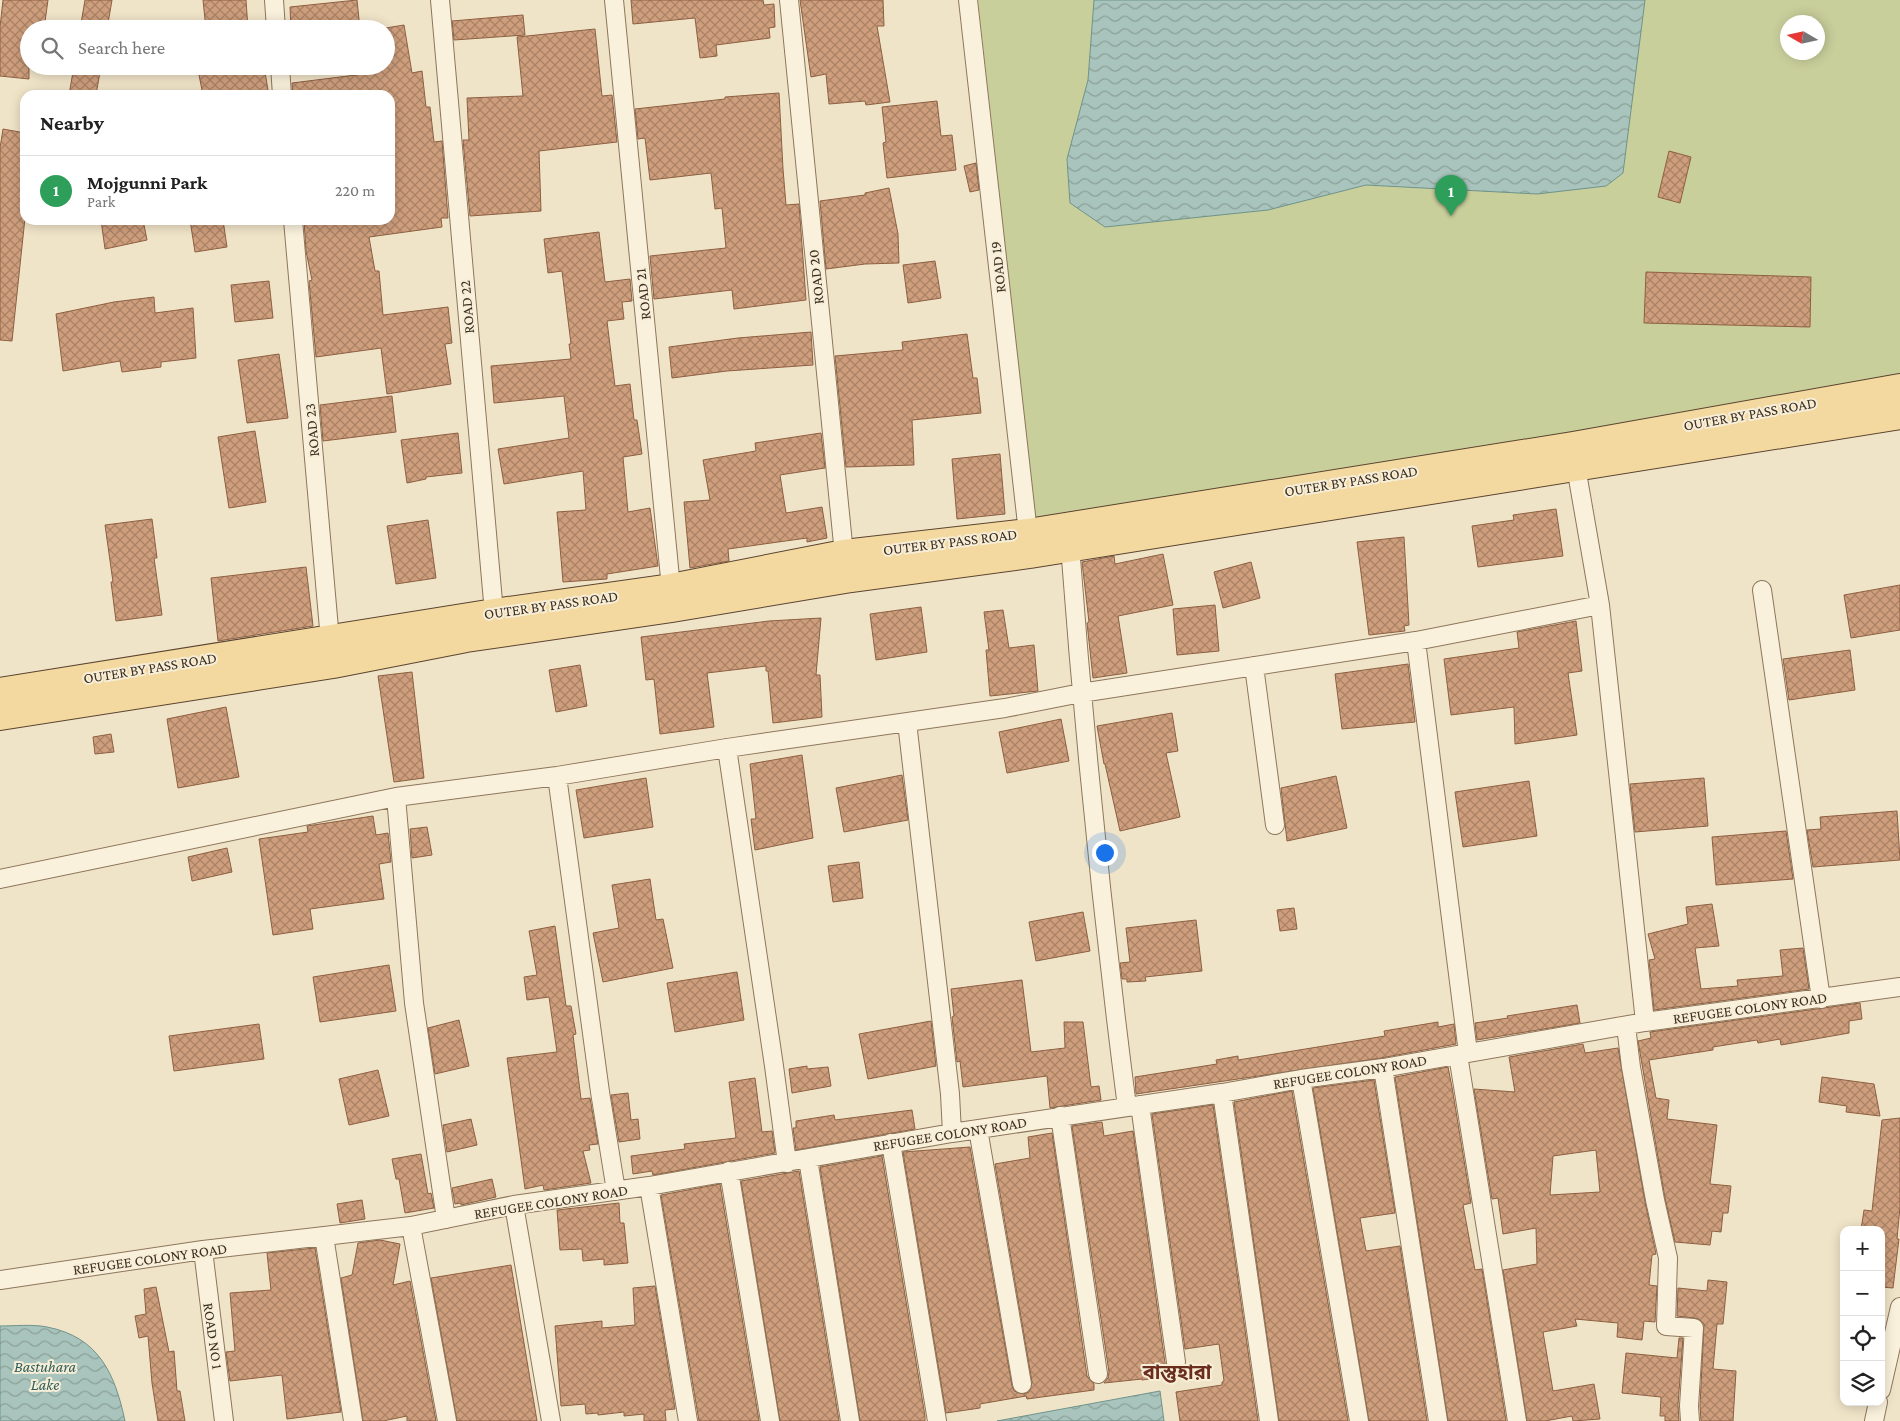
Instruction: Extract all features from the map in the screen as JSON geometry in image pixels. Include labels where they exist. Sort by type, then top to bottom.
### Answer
[{"type":"main road","name":"OUTER BY PASS ROAD","points":[[0,692],[494,613],[671,588],[844,554],[1028,533],[1573,446],[1900,388]]},
{"type":"main road","name":"OUTER BY PASS ROAD","points":[[0,716],[333,664],[466,638],[845,579],[1030,554],[1070,546],[1900,415]]},
{"type":"street","points":[[274,0],[275,20]]},
{"type":"street","name":"ROAD 22","points":[[440,0],[494,613]]},
{"type":"street","name":"ROAD 21","points":[[614,0],[671,588]]},
{"type":"street","name":"ROAD 20","points":[[789,0],[844,554]]},
{"type":"street","name":"ROAD 19","points":[[968,0],[1028,533]]},
{"type":"street","points":[[281,75],[282,90]]},
{"type":"street","name":"ROAD 23","points":[[293,225],[330,640]]},
{"type":"street","points":[[1576,467],[1600,606],[1645,1022]]},
{"type":"street","points":[[1070,546],[1081,693],[1117,1027],[1133,1106],[1176,1362]]},
{"type":"street","points":[[1762,590],[1821,999]]},
{"type":"street","points":[[0,879],[396,797],[557,776],[727,748],[1005,708],[1081,693],[1416,641],[1600,606]]},
{"type":"street","points":[[1416,641],[1463,1054],[1518,1421]]},
{"type":"street","points":[[1254,666],[1275,825]]},
{"type":"street","points":[[908,722],[950,1094],[952,1133]]},
{"type":"street","points":[[727,748],[787,1163]]},
{"type":"street","points":[[557,776],[600,1092],[616,1191]]},
{"type":"street","points":[[396,797],[414,1004],[446,1219]]},
{"type":"street","name":"REFUGEE COLONY ROAD","points":[[0,1280],[203,1250],[411,1226],[514,1205],[649,1186],[952,1133],[1222,1093],[1300,1079],[1383,1068],[1645,1022],[1900,987]]},
{"type":"street","points":[[1626,1026],[1631,1068],[1654,1200],[1668,1258],[1666,1326],[1694,1328],[1689,1406],[1690,1421]]},
{"type":"street","points":[[1383,1068],[1438,1421]]},
{"type":"street","points":[[1300,1079],[1360,1421]]},
{"type":"street","points":[[1222,1093],[1269,1421]]},
{"type":"street","points":[[1060,1116],[1098,1374]]},
{"type":"street","points":[[978,1129],[1022,1384]]},
{"type":"street","points":[[890,1143],[937,1421]]},
{"type":"street","points":[[808,1159],[850,1421]]},
{"type":"street","points":[[729,1171],[770,1421]]},
{"type":"street","points":[[649,1186],[688,1421]]},
{"type":"street","points":[[514,1205],[551,1421]]},
{"type":"street","points":[[411,1226],[447,1421]]},
{"type":"street","points":[[324,1236],[353,1421]]},
{"type":"street","name":"ROAD NO 1","points":[[203,1250],[224,1421]]},
{"type":"street","points":[[1885,1373],[1900,1307]]},
{"type":"street","points":[[1874,1421],[1877,1406]]},
{"type":"green space","points":[[978,0],[1900,0],[1900,380],[1036,527]]},
{"type":"water","points":[[1094,0],[1645,0],[1623,173],[1606,186],[1537,194],[1366,185],[1268,210],[1105,227],[1070,203],[1067,159],[1088,80]]},
{"type":"water","name":"Bastuhara Lake","points":[[29,1325],[47,1327],[80,1339],[102,1360],[110,1373],[125,1421],[0,1421],[0,1326]]},
{"type":"water","points":[[1160,1391],[1164,1421],[997,1421]]},
{"type":"building","points":[[3,0],[48,0],[45,20],[20,20],[20,75],[29,75],[29,79],[0,76],[0,27]]},
{"type":"building","points":[[85,0],[112,0],[109,20],[82,20]]},
{"type":"building","points":[[203,0],[246,0],[247,20],[205,20]]},
{"type":"building","points":[[357,0],[359,20],[291,20],[290,7]]},
{"type":"building","points":[[631,0],[763,0],[764,5],[774,4],[775,27],[769,28],[770,38],[716,45],[717,56],[700,58],[695,18],[633,24]]},
{"type":"building","points":[[800,0],[883,0],[884,26],[877,26],[890,102],[866,105],[865,101],[829,104],[826,74],[811,77]]},
{"type":"building","points":[[523,15],[525,35],[454,40],[452,21]]},
{"type":"building","points":[[404,25],[412,73],[422,71],[426,107],[430,107],[434,142],[442,141],[448,218],[441,218],[442,227],[369,237],[375,271],[379,271],[383,315],[448,307],[452,343],[445,344],[451,384],[387,394],[381,348],[316,357],[309,281],[312,280],[306,251],[304,225],[395,225],[395,90],[293,90],[292,83],[356,75],[395,75],[395,26]]},
{"type":"building","points":[[595,29],[602,96],[612,95],[617,142],[539,151],[541,211],[470,216],[463,140],[469,140],[467,98],[523,96],[517,37]]},
{"type":"building","points":[[72,75],[99,75],[97,90],[70,90]]},
{"type":"building","points":[[199,75],[266,75],[268,90],[202,90]]},
{"type":"building","points":[[779,93],[786,205],[799,204],[806,300],[734,309],[732,290],[654,299],[650,256],[726,248],[722,208],[715,209],[711,173],[650,180],[645,138],[638,139],[635,109],[725,99],[725,97]]},
{"type":"building","points":[[937,101],[941,136],[952,135],[956,170],[887,178],[883,143],[886,142],[882,107]]},
{"type":"building","points":[[3,129],[20,132],[20,225],[24,225],[12,341],[0,340],[0,148]]},
{"type":"building","points":[[1669,151],[1691,157],[1680,203],[1658,197]]},
{"type":"building","points":[[976,163],[979,190],[970,192],[964,166]]},
{"type":"building","points":[[889,188],[898,234],[899,263],[865,264],[826,269],[820,201],[865,195],[865,193]]},
{"type":"building","points":[[102,225],[144,225],[147,240],[105,249]]},
{"type":"building","points":[[191,225],[224,225],[227,247],[195,252]]},
{"type":"building","points":[[599,232],[605,282],[630,279],[632,301],[622,302],[624,319],[607,321],[615,386],[630,384],[634,420],[637,420],[642,454],[623,457],[628,512],[650,508],[658,566],[607,574],[607,579],[563,582],[557,512],[586,510],[583,471],[504,484],[498,449],[569,438],[564,396],[494,403],[491,366],[571,359],[569,344],[571,344],[562,271],[548,273],[544,239]]},
{"type":"building","points":[[935,261],[941,298],[908,303],[903,265]]},
{"type":"building","points":[[1646,272],[1811,277],[1810,327],[1644,323]]},
{"type":"building","points":[[269,281],[273,318],[235,322],[231,285]]},
{"type":"building","points":[[154,297],[155,313],[193,308],[196,358],[161,362],[161,367],[122,372],[120,361],[63,371],[56,314],[114,302]]},
{"type":"building","points":[[811,332],[813,365],[727,371],[672,378],[669,347],[738,338]]},
{"type":"building","points":[[967,334],[973,378],[977,378],[981,413],[912,420],[914,465],[846,467],[835,356],[903,350],[902,342]]},
{"type":"building","points":[[279,354],[288,418],[247,423],[238,360]]},
{"type":"building","points":[[392,396],[396,432],[323,441],[320,405]]},
{"type":"building","points":[[255,431],[266,502],[229,508],[218,437]]},
{"type":"building","points":[[458,433],[462,473],[426,477],[426,479],[407,483],[401,440]]},
{"type":"building","points":[[821,433],[825,468],[780,475],[786,513],[822,507],[827,538],[807,542],[807,538],[728,549],[729,561],[690,568],[684,502],[710,500],[703,460],[756,451],[755,443]]},
{"type":"building","points":[[1000,454],[1005,514],[957,519],[952,459]]},
{"type":"building","points":[[1556,509],[1563,556],[1478,567],[1472,526],[1514,520],[1513,515]]},
{"type":"building","points":[[152,519],[157,558],[154,558],[162,615],[116,621],[105,525]]},
{"type":"building","points":[[428,520],[436,578],[396,584],[387,526]]},
{"type":"building","points":[[1404,537],[1409,625],[1404,626],[1405,631],[1369,635],[1357,542]]},
{"type":"building","points":[[1163,554],[1173,605],[1118,616],[1127,673],[1093,678],[1082,562],[1114,556],[1115,564]]},
{"type":"building","points":[[1251,562],[1260,598],[1223,608],[1214,572]]},
{"type":"building","points":[[306,567],[313,626],[218,641],[211,578]]},
{"type":"building","points":[[1900,585],[1900,630],[1851,638],[1844,595]]},
{"type":"building","points":[[1215,605],[1219,651],[1177,655],[1173,609]]},
{"type":"building","points":[[921,607],[927,652],[876,660],[870,614]]},
{"type":"building","points":[[1003,610],[1009,648],[1034,645],[1038,691],[990,696],[986,650],[989,650],[984,612]]},
{"type":"building","points":[[821,618],[816,675],[820,675],[822,717],[773,723],[766,666],[707,673],[714,727],[660,734],[654,679],[646,680],[641,637],[769,621]]},
{"type":"building","points":[[1576,621],[1582,671],[1568,673],[1577,735],[1515,744],[1514,707],[1451,715],[1444,659],[1519,648],[1517,632]]},
{"type":"building","points":[[1850,650],[1855,690],[1789,700],[1783,659]]},
{"type":"building","points":[[1408,664],[1415,722],[1342,729],[1335,674]]},
{"type":"building","points":[[580,665],[587,706],[556,712],[549,670]]},
{"type":"building","points":[[412,672],[424,778],[394,782],[378,676]]},
{"type":"building","points":[[226,707],[239,777],[178,788],[167,719]]},
{"type":"building","points":[[1172,713],[1178,751],[1166,753],[1180,817],[1120,831],[1097,726]]},
{"type":"building","points":[[1061,719],[1069,761],[1007,773],[999,732]]},
{"type":"building","points":[[111,734],[114,752],[95,754],[93,737]]},
{"type":"building","points":[[802,755],[813,838],[755,850],[751,819],[756,819],[750,764]]},
{"type":"building","points":[[902,775],[908,820],[844,832],[836,788]]},
{"type":"building","points":[[1336,776],[1347,828],[1287,841],[1281,788]]},
{"type":"building","points":[[646,778],[653,827],[584,838],[576,790]]},
{"type":"building","points":[[1704,778],[1708,826],[1635,832],[1630,784]]},
{"type":"building","points":[[1529,781],[1537,836],[1463,847],[1455,792]]},
{"type":"building","points":[[1897,811],[1900,860],[1813,867],[1807,830],[1821,829],[1820,817]]},
{"type":"building","points":[[373,816],[376,835],[388,833],[391,862],[379,864],[384,899],[310,909],[313,929],[273,935],[259,839],[308,832],[307,826]]},
{"type":"building","points":[[427,827],[432,855],[412,858],[410,829]]},
{"type":"building","points":[[1786,831],[1793,879],[1716,885],[1712,837]]},
{"type":"building","points":[[227,848],[232,872],[192,881],[188,857]]},
{"type":"building","points":[[859,862],[863,898],[833,902],[828,866]]},
{"type":"building","points":[[650,879],[656,920],[663,919],[673,968],[603,982],[593,933],[619,928],[612,885]]},
{"type":"building","points":[[1712,904],[1719,946],[1695,948],[1701,989],[1738,986],[1737,980],[1783,976],[1780,950],[1803,948],[1809,989],[1654,1010],[1649,960],[1655,959],[1648,934],[1688,924],[1686,907]]},
{"type":"building","points":[[1294,908],[1297,929],[1280,931],[1277,910]]},
{"type":"building","points":[[1083,912],[1090,951],[1036,961],[1029,922]]},
{"type":"building","points":[[1196,920],[1202,971],[1145,977],[1146,981],[1127,982],[1127,979],[1122,979],[1120,963],[1130,962],[1126,928]]},
{"type":"building","points":[[555,926],[566,1006],[571,1006],[576,1034],[573,1035],[581,1099],[590,1098],[598,1144],[589,1145],[590,1150],[583,1151],[591,1183],[544,1190],[543,1185],[525,1189],[507,1058],[557,1052],[549,997],[527,1000],[524,977],[537,975],[529,931]]},
{"type":"building","points":[[389,965],[396,1011],[320,1022],[313,977]]},
{"type":"building","points":[[737,972],[744,1020],[675,1032],[667,983]]},
{"type":"building","points":[[1022,980],[1031,1052],[1065,1048],[1064,1022],[1083,1022],[1091,1087],[1099,1086],[1101,1100],[1050,1108],[1047,1076],[963,1087],[960,1061],[957,1062],[951,989]]},
{"type":"building","points":[[1860,1003],[1862,1019],[1849,1021],[1849,1033],[1781,1045],[1780,1039],[1758,1043],[1757,1040],[1713,1047],[1713,1050],[1649,1060],[1656,1098],[1669,1100],[1667,1119],[1717,1125],[1710,1184],[1731,1186],[1728,1213],[1723,1213],[1721,1232],[1712,1231],[1710,1245],[1675,1242],[1665,1198],[1638,1041],[1651,1038],[1650,1032]]},
{"type":"building","points":[[1577,1005],[1580,1023],[1477,1040],[1475,1023]]},
{"type":"building","points":[[459,1020],[469,1066],[435,1074],[428,1028]]},
{"type":"building","points":[[931,1021],[936,1066],[868,1079],[859,1034]]},
{"type":"building","points":[[1438,1022],[1438,1027],[1454,1024],[1456,1044],[1381,1058],[1136,1094],[1135,1077],[1217,1064],[1216,1060],[1238,1056],[1238,1060],[1385,1036],[1384,1031]]},
{"type":"building","points":[[259,1024],[264,1059],[174,1071],[169,1036]]},
{"type":"building","points":[[1583,1044],[1585,1053],[1618,1048],[1656,1254],[1652,1255],[1649,1285],[1657,1286],[1655,1322],[1644,1321],[1642,1340],[1617,1337],[1618,1323],[1575,1319],[1577,1326],[1543,1332],[1553,1391],[1594,1384],[1600,1419],[1573,1421],[1572,1416],[1545,1421],[1527,1421],[1503,1270],[1537,1264],[1536,1228],[1503,1234],[1498,1198],[1492,1199],[1474,1089],[1515,1092],[1509,1057]],"holes":[[[1596,1150],[1600,1192],[1550,1195],[1553,1156]]]},
{"type":"building","points":[[807,1066],[807,1069],[828,1067],[831,1086],[792,1093],[789,1069]]},
{"type":"building","points":[[1448,1067],[1471,1203],[1463,1205],[1475,1270],[1482,1269],[1506,1421],[1448,1421],[1395,1077]]},
{"type":"building","points":[[378,1070],[389,1116],[349,1125],[339,1079]]},
{"type":"building","points":[[1822,1077],[1874,1084],[1880,1116],[1846,1112],[1847,1106],[1819,1102]]},
{"type":"building","points":[[755,1078],[762,1132],[772,1131],[775,1153],[653,1175],[652,1171],[633,1174],[631,1156],[685,1149],[684,1144],[736,1138],[729,1082]]},
{"type":"building","points":[[1374,1080],[1395,1213],[1360,1218],[1366,1251],[1400,1246],[1427,1421],[1369,1421],[1313,1088]]},
{"type":"building","points":[[1292,1091],[1348,1421],[1279,1421],[1234,1102]]},
{"type":"building","points":[[628,1093],[631,1120],[638,1119],[640,1139],[619,1142],[611,1095]]},
{"type":"building","points":[[1213,1105],[1258,1421],[1180,1421],[1176,1392],[1222,1385],[1224,1381],[1219,1344],[1185,1349],[1152,1114]]},
{"type":"building","points":[[912,1110],[915,1129],[796,1150],[793,1128],[796,1128],[796,1121],[834,1115],[835,1120]]},
{"type":"building","points":[[1900,1118],[1900,1207],[1897,1239],[1899,1239],[1893,1288],[1885,1287],[1885,1226],[1862,1226],[1864,1210],[1872,1211],[1882,1120]]},
{"type":"building","points":[[471,1119],[477,1145],[447,1152],[443,1125]]},
{"type":"building","points":[[1102,1122],[1104,1136],[1133,1131],[1165,1363],[1170,1376],[1104,1383],[1108,1378],[1109,1372],[1072,1126]]},
{"type":"building","points":[[1052,1133],[1087,1376],[1094,1384],[1094,1390],[1027,1399],[1026,1396],[980,1404],[980,1408],[946,1413],[903,1152],[970,1147],[1012,1386],[1014,1391],[1023,1394],[1029,1392],[1032,1382],[995,1164],[1030,1158],[1028,1137]]},
{"type":"building","points":[[421,1154],[428,1194],[431,1193],[434,1208],[405,1213],[399,1179],[396,1179],[392,1159]]},
{"type":"building","points":[[882,1156],[925,1421],[860,1421],[820,1167]]},
{"type":"building","points":[[799,1171],[839,1421],[780,1421],[741,1181]]},
{"type":"building","points":[[492,1179],[496,1197],[461,1205],[461,1203],[455,1204],[452,1188]]},
{"type":"building","points":[[720,1184],[759,1421],[699,1421],[661,1195]]},
{"type":"building","points":[[362,1200],[365,1219],[340,1223],[337,1204]]},
{"type":"building","points":[[619,1203],[620,1223],[624,1223],[628,1263],[604,1265],[604,1259],[583,1261],[582,1249],[560,1250],[557,1210]]},
{"type":"building","points":[[380,1240],[400,1244],[393,1285],[410,1281],[436,1421],[407,1421],[407,1416],[383,1421],[363,1421],[341,1278],[352,1275],[358,1243]]},
{"type":"building","points":[[315,1248],[341,1412],[287,1419],[282,1375],[230,1381],[226,1352],[235,1351],[230,1293],[271,1290],[267,1253]]},
{"type":"building","points":[[511,1265],[537,1421],[457,1421],[431,1278]]},
{"type":"building","points":[[1708,1280],[1727,1282],[1723,1324],[1717,1324],[1713,1369],[1736,1371],[1733,1421],[1701,1421],[1704,1324],[1695,1318],[1677,1316],[1678,1288],[1707,1291]]},
{"type":"building","points":[[655,1286],[675,1409],[665,1410],[666,1421],[644,1421],[644,1414],[624,1416],[624,1412],[598,1415],[598,1413],[586,1414],[585,1404],[561,1406],[555,1326],[602,1321],[602,1328],[635,1325],[633,1288]]},
{"type":"building","points":[[156,1287],[169,1352],[174,1351],[177,1391],[180,1391],[185,1421],[158,1421],[152,1383],[148,1336],[139,1338],[135,1316],[146,1314],[144,1289]]},
{"type":"building","points":[[1679,1338],[1683,1338],[1678,1405],[1679,1421],[1665,1421],[1665,1416],[1660,1416],[1661,1397],[1622,1393],[1626,1353],[1677,1358]]},
{"type":"place","name":"Mojgunni Park","points":[[1451,216]]},
{"type":"district","name":"বাস্তুহারা","points":[[1177,1372]]}]
